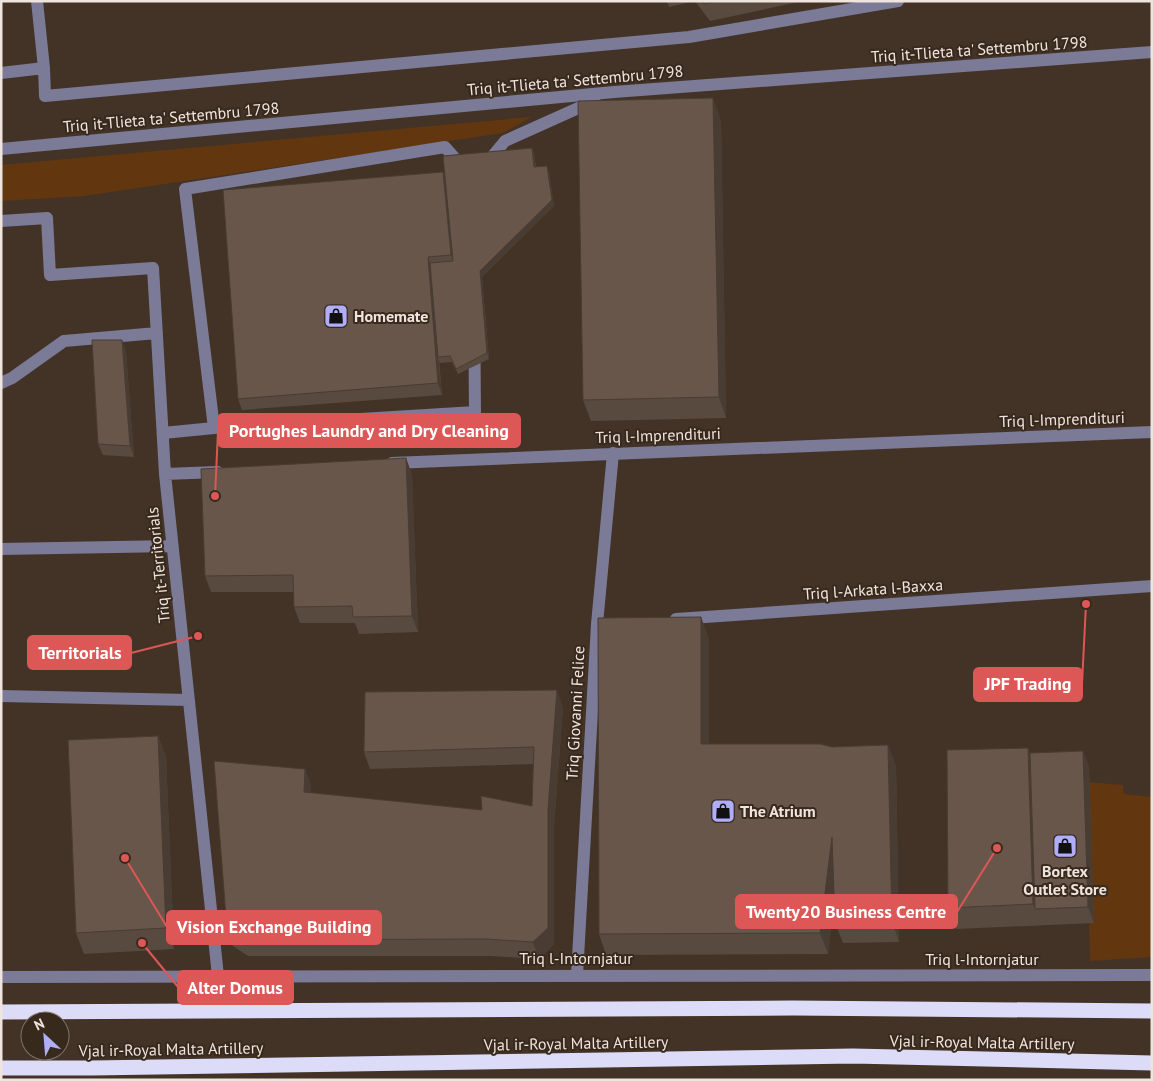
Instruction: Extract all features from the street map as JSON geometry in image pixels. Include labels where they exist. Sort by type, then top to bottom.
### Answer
[{"type":"highway","name":"Vjal ir-Royal Malta Artillery","points":[[1,1012],[783,1008],[1152,1011]]},
{"type":"highway","name":"Vjal ir-Royal Malta Artillery","points":[[1,1068],[852,1056],[1152,1063]]},
{"type":"street","points":[[37,1],[45,96],[689,37],[898,1]]},
{"type":"street","name":"Triq it-Tlieta ta' Settembru 1798","points":[[1,149],[614,92],[1152,52]]},
{"type":"street","points":[[1,73],[44,68]]},
{"type":"street","points":[[163,433],[214,428],[475,412],[474,179],[504,141],[614,92]]},
{"type":"street","points":[[214,428],[185,189],[445,148],[474,179]]},
{"type":"street","name":"Triq it-Territorials","points":[[1,221],[47,218],[50,274],[153,268],[165,474],[218,976]]},
{"type":"street","points":[[1,383],[12,378],[64,341],[157,333]]},
{"type":"street","name":"Triq l-Imprendituri","points":[[374,464],[1152,432]]},
{"type":"street","name":"Triq Giovanni Felice","points":[[577,974],[613,453]]},
{"type":"street","points":[[165,474],[235,471]]},
{"type":"street","points":[[1,549],[172,546]]},
{"type":"street","name":"Triq l-Arkata l-Baxxa","points":[[666,619],[1152,586]]},
{"type":"street","points":[[1,696],[189,700]]},
{"type":"street","name":"Triq l-Intornjatur","points":[[1,977],[577,974],[1152,975]]},
{"type":"shaded area","points":[[531,117],[503,133],[84,196],[1,201],[1,165]]},
{"type":"shaded area","points":[[1086,782],[1123,785],[1124,794],[1152,797],[1152,957],[1090,961]]},
{"type":"building","points":[[702,1],[718,1],[704,4]]},
{"type":"building","points":[[713,98],[719,397],[583,400],[578,101]]},
{"type":"building","points":[[532,148],[534,167],[547,166],[552,200],[480,271],[487,353],[456,369],[450,356],[438,357],[430,263],[453,261],[443,156]]},
{"type":"building","name":"Homemate","points":[[443,172],[451,255],[428,257],[438,383],[238,399],[223,190]]},
{"type":"building","points":[[92,340],[122,340],[130,446],[98,444]]},
{"type":"building","points":[[406,458],[412,616],[353,617],[352,606],[294,607],[293,575],[205,576],[201,469]]},
{"type":"building","name":"The Atrium","points":[[701,617],[701,744],[820,744],[832,747],[888,745],[892,921],[835,922],[832,837],[820,933],[599,934],[598,618]]},
{"type":"building","points":[[557,690],[548,810],[548,928],[533,942],[485,939],[242,940],[227,930],[214,761],[305,769],[304,792],[482,810],[481,796],[532,806],[534,747],[364,752],[365,692]]},
{"type":"building","points":[[158,736],[166,928],[76,933],[68,740]]},
{"type":"building","points":[[1028,748],[1033,904],[948,908],[947,750]]},
{"type":"building","name":"Bortex Outlet Store","points":[[1083,751],[1088,907],[1035,909],[1030,753]]},
{"type":"place","name":"Homemate","points":[[336,316]]},
{"type":"place","name":"Portughes Laundry and Dry Cleaning","points":[[215,496]]},
{"type":"place","name":"JPF Trading","points":[[1086,604]]},
{"type":"place","name":"Territorials","points":[[198,636]]},
{"type":"place","name":"The Atrium","points":[[723,811]]},
{"type":"place","name":"Bortex Outlet Store","points":[[1065,846]]},
{"type":"place","name":"Twenty20 Business Centre","points":[[997,848]]},
{"type":"place","name":"Vision Exchange Building","points":[[125,858]]},
{"type":"place","name":"Alter Domus","points":[[142,943]]}]
